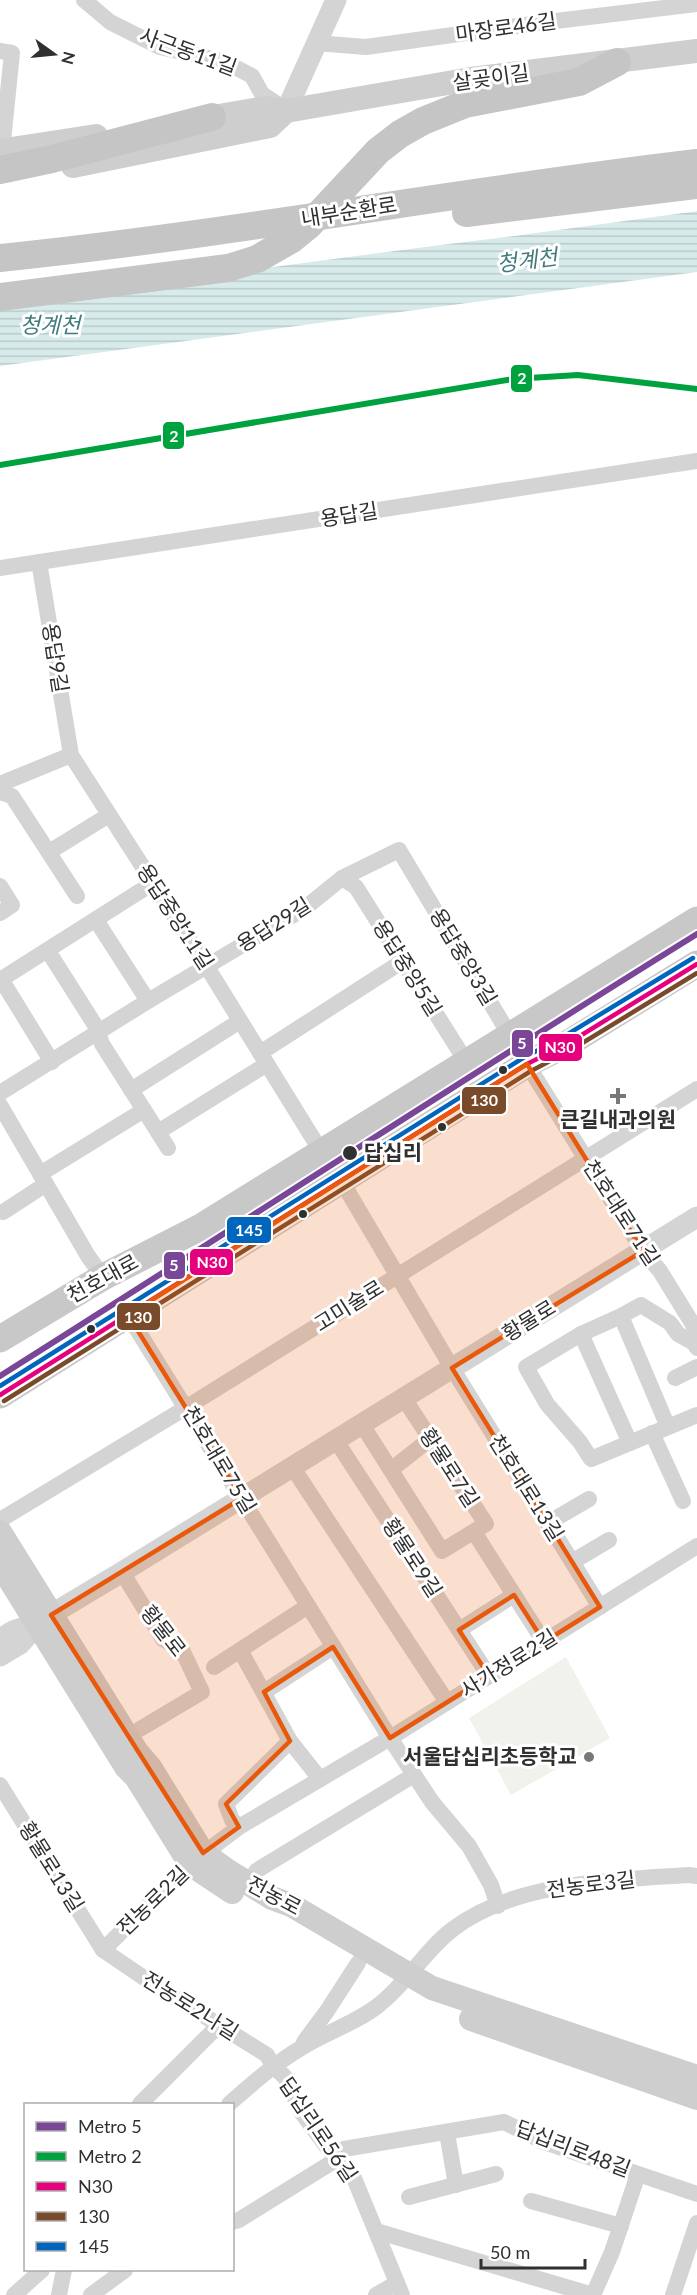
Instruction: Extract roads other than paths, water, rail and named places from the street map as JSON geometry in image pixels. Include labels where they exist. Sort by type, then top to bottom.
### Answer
[{"type":"highway","points":[[0,297],[228,268],[257,259],[292,239],[309,225],[365,162],[390,140],[423,121],[465,105],[579,82],[617,62]]},
{"type":"highway","points":[[1,157],[52,159],[212,117]]},
{"type":"highway","name":"내부순환로","points":[[0,258],[235,230],[582,176],[697,163]]},
{"type":"highway","name":"내부순환로","points":[[0,274],[697,185]]},
{"type":"main road","name":"살곶이길","points":[[1,157],[266,108],[286,111],[471,79],[697,51]]},
{"type":"main road","name":"살곶이길","points":[[0,181],[270,126],[286,111]]},
{"type":"main road","name":"천호대로","points":[[0,1339],[103,1277],[201,1227],[697,920]]},
{"type":"main road","name":"천호대로","points":[[0,1395],[527,1064],[567,1044],[697,964]]},
{"type":"main road","name":"전농로","points":[[0,1532],[44,1619]]},
{"type":"main road","name":"전농로","points":[[0,1564],[44,1619],[137,1752],[150,1767],[197,1858],[219,1885],[258,1908],[284,1919],[358,1963],[697,2078]]},
{"type":"main road","name":"전농로","points":[[197,1858],[228,1871],[272,1898],[291,1905],[405,1980],[426,2003],[697,2098]]},
{"type":"street","name":"사근동11길","points":[[84,0],[110,21],[160,47],[225,62],[252,76],[262,94],[286,111]]},
{"type":"street","points":[[286,111],[336,0]]},
{"type":"street","name":"마장로46길","points":[[316,43],[366,47],[697,4]]},
{"type":"street","points":[[0,51],[12,53],[1,157]]},
{"type":"street","name":"용답길","points":[[0,568],[697,461]]},
{"type":"street","name":"용답9길","points":[[39,562],[71,755]]},
{"type":"street","points":[[0,784],[71,755]]},
{"type":"street","name":"용답중앙11길","points":[[71,755],[207,967],[322,1153]]},
{"type":"street","points":[[0,792],[12,796],[77,896]]},
{"type":"street","points":[[49,852],[109,815]]},
{"type":"street","name":"용답29길","points":[[0,1093],[304,908],[342,878],[399,850]]},
{"type":"street","name":"용답중앙3길","points":[[399,850],[527,1064]]},
{"type":"street","name":"용답중앙5길","points":[[342,878],[356,886],[466,1063]]},
{"type":"street","points":[[52,1062],[1,980],[153,883]]},
{"type":"street","points":[[0,886],[12,905],[0,913]]},
{"type":"street","points":[[96,920],[148,1001]]},
{"type":"street","points":[[48,951],[168,1148]]},
{"type":"street","points":[[158,1132],[403,960]]},
{"type":"street","points":[[131,1090],[240,1020]]},
{"type":"street","name":"천호대로71길","points":[[527,1064],[643,1251],[660,1270],[697,1331]]},
{"type":"street","name":"고미술로","points":[[0,1520],[187,1407],[697,1089]]},
{"type":"street","points":[[0,1105],[89,1258],[103,1277]]},
{"type":"street","points":[[3,1212],[43,1179],[144,1110]]},
{"type":"street","name":"천호대로13길","points":[[341,1180],[452,1368],[600,1607]]},
{"type":"street","name":"황물로","points":[[0,1639],[13,1631],[44,1619],[122,1572],[697,1217]]},
{"type":"street","points":[[697,1348],[694,1342],[678,1334],[670,1323],[641,1305],[581,1334],[526,1366],[547,1404],[580,1442],[591,1459],[697,1415]]},
{"type":"street","name":"천호대로75길","points":[[128,1315],[390,1738],[432,1802],[469,1846],[490,1885],[498,1906]]},
{"type":"street","points":[[621,1316],[683,1501]]},
{"type":"street","points":[[581,1334],[630,1443]]},
{"type":"street","points":[[675,1378],[697,1367]]},
{"type":"street","name":"황물로7길","points":[[403,1397],[486,1524],[474,1532],[544,1642]]},
{"type":"street","points":[[361,1423],[442,1551],[474,1532]]},
{"type":"street","name":"황물로9길","points":[[335,1439],[489,1676]]},
{"type":"street","points":[[392,1469],[430,1439]]},
{"type":"street","points":[[293,1468],[447,1702]]},
{"type":"street","points":[[548,1523],[589,1499]]},
{"type":"street","points":[[572,1562],[609,1540]]},
{"type":"street","name":"사가정로2길","points":[[197,1858],[239,1827],[390,1738],[697,1546]]},
{"type":"street","name":"황물로","points":[[122,1572],[163,1639],[182,1650],[201,1692],[140,1729]]},
{"type":"street","points":[[459,1630],[514,1595]]},
{"type":"street","points":[[214,1667],[308,1606]]},
{"type":"street","name":"황물로","points":[[0,1656],[21,1644],[44,1619]]},
{"type":"street","points":[[264,1692],[333,1647]]},
{"type":"street","points":[[240,1650],[290,1741],[320,1779]]},
{"type":"street","points":[[239,1827],[232,1820],[226,1804],[290,1741]]},
{"type":"street","points":[[256,1871],[414,1775]]},
{"type":"street","name":"황물로13길","points":[[0,1785],[103,1950]]},
{"type":"street","name":"전농로2길","points":[[103,1950],[197,1858]]},
{"type":"street","name":"전농로3길","points":[[230,2103],[273,2066],[300,2048],[333,2029],[348,2025],[380,2005],[405,1980],[420,1960],[452,1930],[476,1913],[545,1888],[636,1878],[697,1876]]},
{"type":"street","name":"전농로2나길","points":[[103,1950],[267,2055],[273,2066]]},
{"type":"street","points":[[300,2048],[358,1963]]},
{"type":"street","points":[[141,2103],[219,2025]]},
{"type":"street","name":"답십리로56길","points":[[273,2066],[285,2077],[302,2113],[329,2150],[339,2158],[354,2178],[400,2289]]},
{"type":"street","name":"답십리로48길","points":[[339,2158],[344,2149],[504,2122],[544,2142],[697,2194]]},
{"type":"street","points":[[447,2133],[456,2185]]},
{"type":"street","points":[[234,2221],[339,2158]]},
{"type":"street","points":[[409,2197],[496,2174]]},
{"type":"street","points":[[376,2231],[593,2295],[621,2226],[638,2174]]},
{"type":"street","points":[[531,2201],[621,2226]]},
{"type":"street","points":[[673,2295],[697,2223]]},
{"type":"street","points":[[14,2295],[41,2271]]},
{"type":"street","points":[[59,2295],[64,2271]]},
{"type":"street","points":[[91,2295],[124,2271]]},
{"type":"street","points":[[376,2295],[400,2289]]},
{"type":"water","name":"청계천","points":[[697,211],[697,272],[0,366],[0,298],[514,236]]},
{"type":"metro line","name":"2","points":[[0,465],[513,379],[578,375],[697,389]]},
{"type":"metro line","name":"5","points":[[0,1376],[697,934]]},
{"type":"place","name":"큰길내과의원","points":[[618,1096]]},
{"type":"place","name":"답십리","points":[[350,1153]]},
{"type":"place","name":"서울답십리초등학교","points":[[589,1757]]}]
